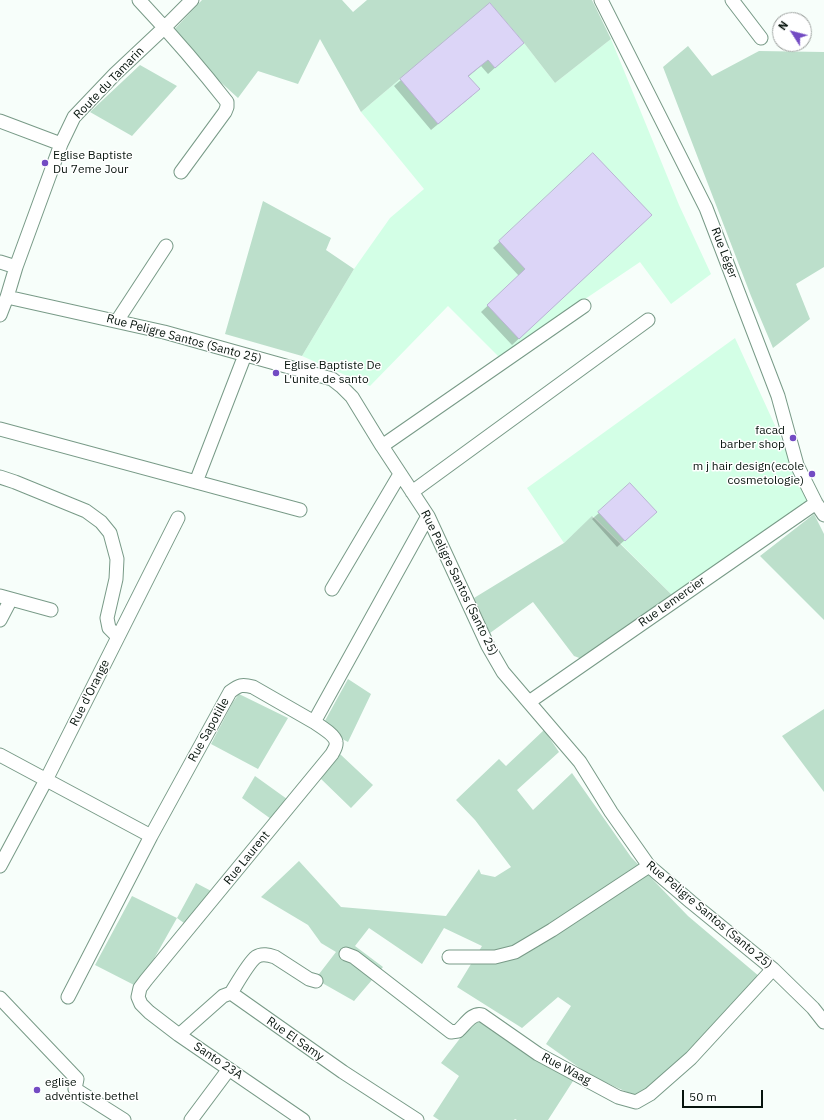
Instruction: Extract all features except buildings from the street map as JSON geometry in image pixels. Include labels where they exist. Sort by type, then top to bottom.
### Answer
[{"type":"street","points":[[139,0],[165,27],[203,71],[227,102],[224,112],[181,172]]},
{"type":"street","name":"Route du Tamarin","points":[[0,315],[61,144],[74,117],[115,74],[192,0]]},
{"type":"street","name":"Rue Léger","points":[[601,0],[706,208],[778,396],[797,465],[816,504],[824,515]]},
{"type":"street","points":[[732,0],[762,38]]},
{"type":"street","points":[[0,121],[61,144]]},
{"type":"street","points":[[116,321],[166,246]]},
{"type":"street","points":[[0,262],[16,267]]},
{"type":"street","name":"Rue Peligre Santos (Santo 25)","points":[[7,297],[164,332],[332,379],[341,386],[352,397],[428,516],[488,646],[503,672],[580,762],[611,812],[649,866],[773,969],[813,1008],[824,1022]]},
{"type":"street","points":[[382,446],[584,306]]},
{"type":"street","points":[[412,492],[648,320]]},
{"type":"street","points":[[196,482],[245,354]]},
{"type":"street","points":[[0,429],[300,510]]},
{"type":"street","points":[[332,589],[400,474]]},
{"type":"street","points":[[0,477],[86,511],[101,522],[110,533],[117,559],[116,579],[107,618],[109,628],[118,637]]},
{"type":"street","name":"Rue Lemercier","points":[[529,702],[816,504]]},
{"type":"street","points":[[314,722],[428,516]]},
{"type":"street","name":"Rue d'Orange","points":[[0,866],[46,780],[178,518]]},
{"type":"street","points":[[0,620],[5,598],[51,610]]},
{"type":"street","name":"Rue Sapotille","points":[[68,997],[151,836],[230,692],[238,686],[245,684],[253,687],[314,722]]},
{"type":"street","name":"Rue Laurent","points":[[138,997],[140,988],[146,980],[332,754],[337,742],[334,737],[314,722]]},
{"type":"street","points":[[0,755],[151,836]]},
{"type":"street","points":[[449,957],[495,957],[515,952],[552,930],[649,866]]},
{"type":"street","name":"Rue Waag","points":[[346,954],[354,957],[451,1032],[458,1031],[474,1015],[482,1015],[538,1054],[618,1097],[636,1102],[650,1094],[691,1058],[773,969]]},
{"type":"street","points":[[179,1035],[223,996],[231,993],[251,962],[256,957],[268,955],[275,957],[309,979],[316,981]]},
{"type":"street","name":"Rue El Samy","points":[[231,993],[343,1072],[417,1120]]},
{"type":"street","name":"Santo 23A","points":[[138,997],[140,1004],[179,1035],[303,1120]]},
{"type":"street","points":[[0,998],[77,1079],[76,1089],[124,1120]]},
{"type":"street","points":[[191,1120],[229,1068]]},
{"type":"shaded area","points":[[202,0],[342,0],[353,12],[367,0],[592,0],[611,39],[555,83],[490,3],[361,112],[320,39],[298,84],[258,71],[238,98],[169,35]]},
{"type":"shaded area","points":[[490,3],[555,83],[611,39],[679,205],[711,274],[671,304],[640,262],[499,357],[448,306],[370,386],[302,356],[354,269],[390,218],[424,189],[361,112]]},
{"type":"shaded area","points":[[688,46],[712,76],[759,51],[824,52],[824,267],[796,284],[810,319],[773,348],[751,296],[663,67]]},
{"type":"shaded area","points":[[140,65],[177,86],[132,136],[90,112]]},
{"type":"shaded area","points":[[263,201],[331,238],[326,250],[354,269],[302,356],[225,334]]},
{"type":"shaded area","points":[[735,338],[810,502],[675,598],[593,516],[564,543],[527,488]]},
{"type":"shaded area","points":[[814,514],[824,534],[824,620],[760,556]]},
{"type":"shaded area","points":[[592,516],[675,598],[582,659],[574,656],[533,602],[490,633],[474,598],[564,543]]},
{"type":"shaded area","points":[[348,679],[371,694],[348,742],[321,728]]},
{"type":"shaded area","points":[[239,694],[288,718],[258,769],[211,744],[233,702]]},
{"type":"shaded area","points":[[824,709],[824,792],[782,736]]},
{"type":"shaded area","points":[[544,730],[559,752],[517,790],[533,810],[572,773],[631,857],[688,916],[760,977],[675,1068],[638,1097],[591,1076],[546,1044],[571,1006],[558,997],[522,1028],[457,987],[482,946],[444,928],[422,964],[369,928],[355,946],[383,967],[354,1001],[316,978],[336,952],[321,943],[308,925],[261,897],[299,861],[341,907],[446,916],[479,869],[481,874],[495,877],[511,867],[475,820],[456,800],[499,759],[506,766]]},
{"type":"shaded area","points":[[340,754],[373,785],[351,808],[320,778]]},
{"type":"shaded area","points":[[255,776],[287,799],[271,819],[242,798]]},
{"type":"shaded area","points":[[196,883],[215,893],[191,928],[177,918]]},
{"type":"shaded area","points":[[132,896],[177,918],[138,987],[95,965]]},
{"type":"shaded area","points":[[478,1015],[575,1078],[548,1120],[439,1120],[433,1116],[459,1076],[441,1063]]},
{"type":"place","name":"Eglise Baptiste Du 7eme Jour","points":[[45,163]]},
{"type":"place","name":"Eglise Baptiste De L'unite de santo","points":[[276,373]]},
{"type":"place","name":"facad barber shop","points":[[793,438]]},
{"type":"place","name":"m j hair design(ecole cosmetologie)","points":[[812,474]]},
{"type":"place","name":"eglise adventiste bethel","points":[[37,1090]]}]
